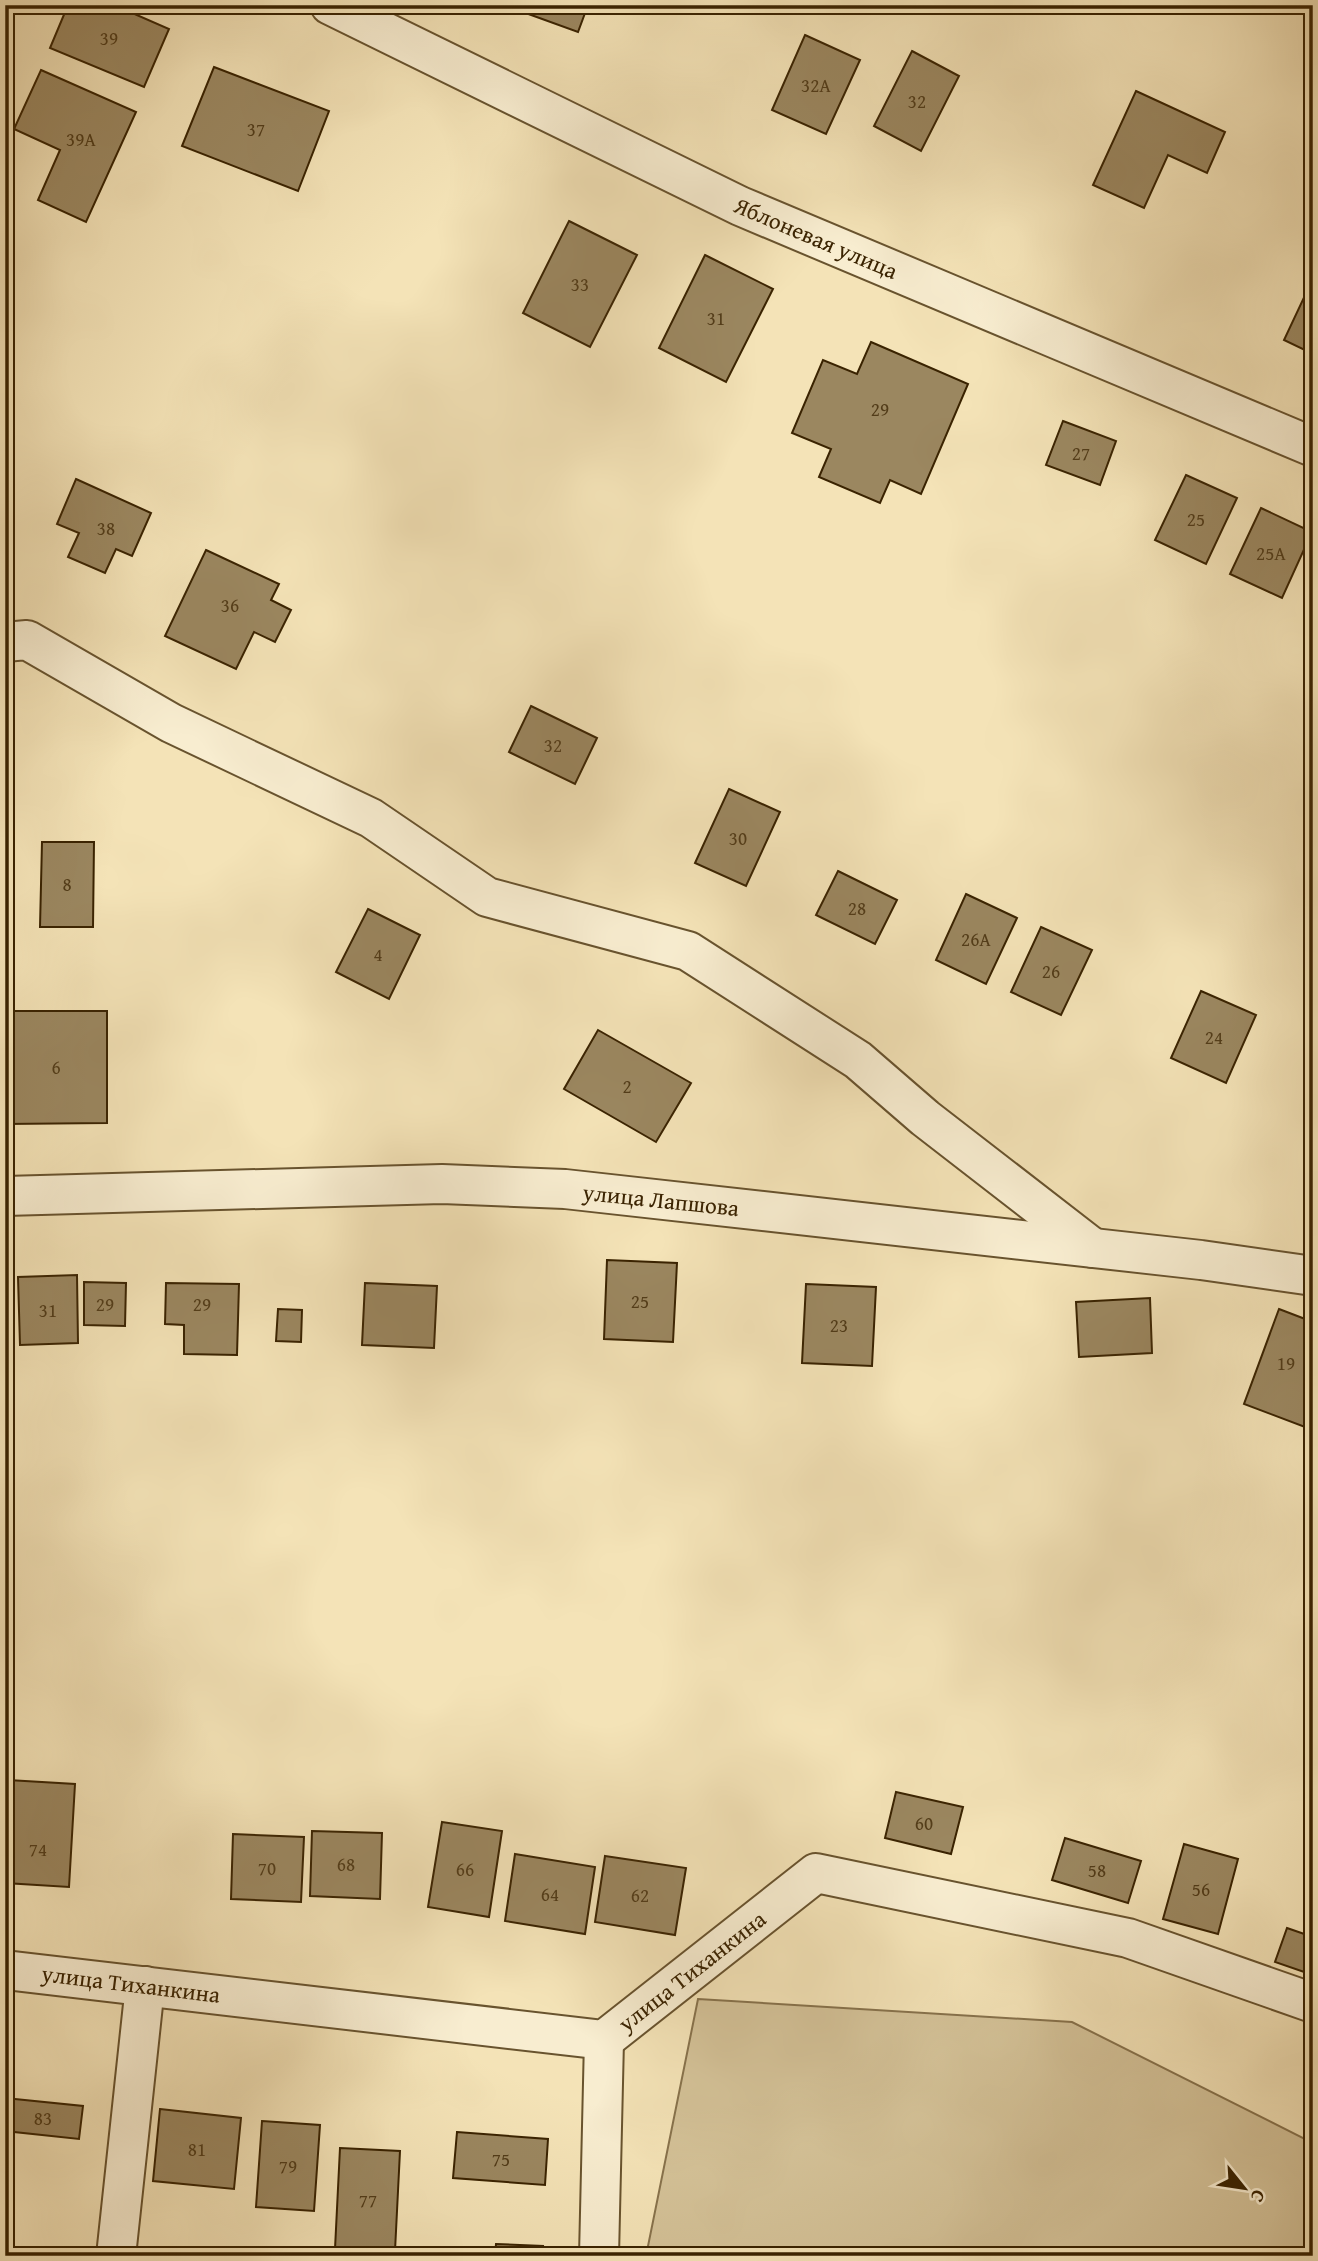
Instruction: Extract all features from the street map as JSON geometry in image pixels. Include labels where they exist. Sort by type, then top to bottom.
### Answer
[{"type":"street","name":"Яблоневая улица","points":[[330,5],[740,206],[1313,447]]},
{"type":"street","points":[[5,642],[27,640],[171,723],[371,818],[487,897],[688,951],[858,1060],[925,1118],[1093,1248]]},
{"type":"street","name":"улица Лапшова","points":[[5,1196],[442,1184],[551,1189],[1201,1260],[1313,1276]]},
{"type":"street","name":"улица Тиханкина","points":[[5,1970],[604,2040],[816,1873],[1128,1938],[1313,2003]]},
{"type":"street","points":[[116,2256],[145,1986]]},
{"type":"street","points":[[599,2256],[604,2040]]},
{"type":"shaded area","points":[[698,1999],[1072,2022],[1313,2143],[1313,2256],[646,2256]]},
{"type":"building","points":[[68,5],[114,5],[169,29],[144,87],[50,48]]},
{"type":"building","points":[[588,5],[578,32],[509,7]]},
{"type":"building","points":[[805,35],[860,60],[826,134],[772,110]]},
{"type":"building","points":[[912,51],[959,76],[921,151],[874,126]]},
{"type":"building","points":[[214,67],[329,111],[298,191],[182,146]]},
{"type":"building","points":[[41,70],[136,112],[86,222],[38,200],[60,150],[14,129]]},
{"type":"building","points":[[1136,91],[1225,132],[1207,173],[1168,155],[1144,208],[1093,185]]},
{"type":"building","points":[[569,221],[637,255],[590,347],[523,313]]},
{"type":"building","points":[[705,255],[773,289],[726,382],[659,348]]},
{"type":"building","points":[[1307,291],[1313,294],[1313,354],[1284,340]]},
{"type":"building","points":[[871,342],[968,384],[921,494],[890,480],[880,503],[819,477],[831,449],[792,433],[823,360],[857,374]]},
{"type":"building","points":[[1063,421],[1116,441],[1100,485],[1046,465]]},
{"type":"building","points":[[1186,475],[1237,498],[1206,564],[1155,540]]},
{"type":"building","points":[[76,479],[151,513],[132,556],[116,549],[105,573],[68,557],[79,533],[57,524]]},
{"type":"building","points":[[1261,508],[1312,532],[1282,598],[1230,574]]},
{"type":"building","points":[[206,550],[279,584],[271,600],[291,610],[275,642],[254,632],[236,669],[165,636]]},
{"type":"building","points":[[531,706],[597,738],[575,784],[509,752]]},
{"type":"building","points":[[729,789],[780,812],[746,886],[695,863]]},
{"type":"building","points":[[42,842],[94,842],[93,927],[40,927]]},
{"type":"building","points":[[838,871],[897,900],[875,944],[816,915]]},
{"type":"building","points":[[966,894],[1017,918],[986,984],[936,960]]},
{"type":"building","points":[[368,909],[420,935],[389,999],[336,972]]},
{"type":"building","points":[[1041,927],[1092,950],[1061,1015],[1011,992]]},
{"type":"building","points":[[1201,991],[1256,1015],[1226,1083],[1171,1058]]},
{"type":"building","points":[[5,1011],[107,1011],[107,1123],[5,1124]]},
{"type":"building","points":[[598,1030],[691,1083],[656,1142],[564,1089]]},
{"type":"building","points":[[607,1260],[677,1263],[673,1342],[604,1339]]},
{"type":"building","points":[[77,1275],[78,1343],[20,1345],[18,1277]]},
{"type":"building","points":[[84,1282],[126,1283],[125,1326],[84,1325]]},
{"type":"building","points":[[166,1283],[239,1284],[237,1355],[184,1354],[184,1325],[165,1324]]},
{"type":"building","points":[[365,1283],[437,1286],[434,1348],[362,1345]]},
{"type":"building","points":[[806,1284],[876,1287],[872,1366],[802,1363]]},
{"type":"building","points":[[1150,1298],[1152,1353],[1079,1357],[1076,1302]]},
{"type":"building","points":[[278,1309],[302,1310],[301,1342],[276,1341]]},
{"type":"building","points":[[1279,1309],[1313,1322],[1313,1430],[1244,1404]]},
{"type":"building","points":[[8,1780],[75,1784],[69,1887],[5,1883]]},
{"type":"building","points":[[896,1792],[963,1807],[951,1854],[885,1838]]},
{"type":"building","points":[[442,1822],[502,1831],[489,1917],[428,1907]]},
{"type":"building","points":[[312,1831],[382,1833],[380,1899],[310,1896]]},
{"type":"building","points":[[233,1834],[304,1837],[301,1902],[231,1899]]},
{"type":"building","points":[[1065,1838],[1141,1861],[1128,1903],[1052,1880]]},
{"type":"building","points":[[1184,1844],[1238,1859],[1218,1934],[1163,1919]]},
{"type":"building","points":[[515,1854],[595,1867],[585,1934],[505,1921]]},
{"type":"building","points":[[605,1856],[686,1868],[675,1935],[595,1922]]},
{"type":"building","points":[[1287,1928],[1313,1937],[1313,1975],[1275,1962]]},
{"type":"building","points":[[5,2098],[83,2106],[79,2139],[5,2131]]},
{"type":"building","points":[[160,2109],[241,2118],[234,2189],[153,2181]]},
{"type":"building","points":[[262,2121],[320,2125],[314,2211],[256,2207]]},
{"type":"building","points":[[457,2132],[548,2139],[545,2185],[453,2178]]},
{"type":"building","points":[[340,2148],[400,2151],[395,2251],[335,2249]]},
{"type":"building","points":[[496,2244],[543,2246],[542,2256],[495,2256]]}]
